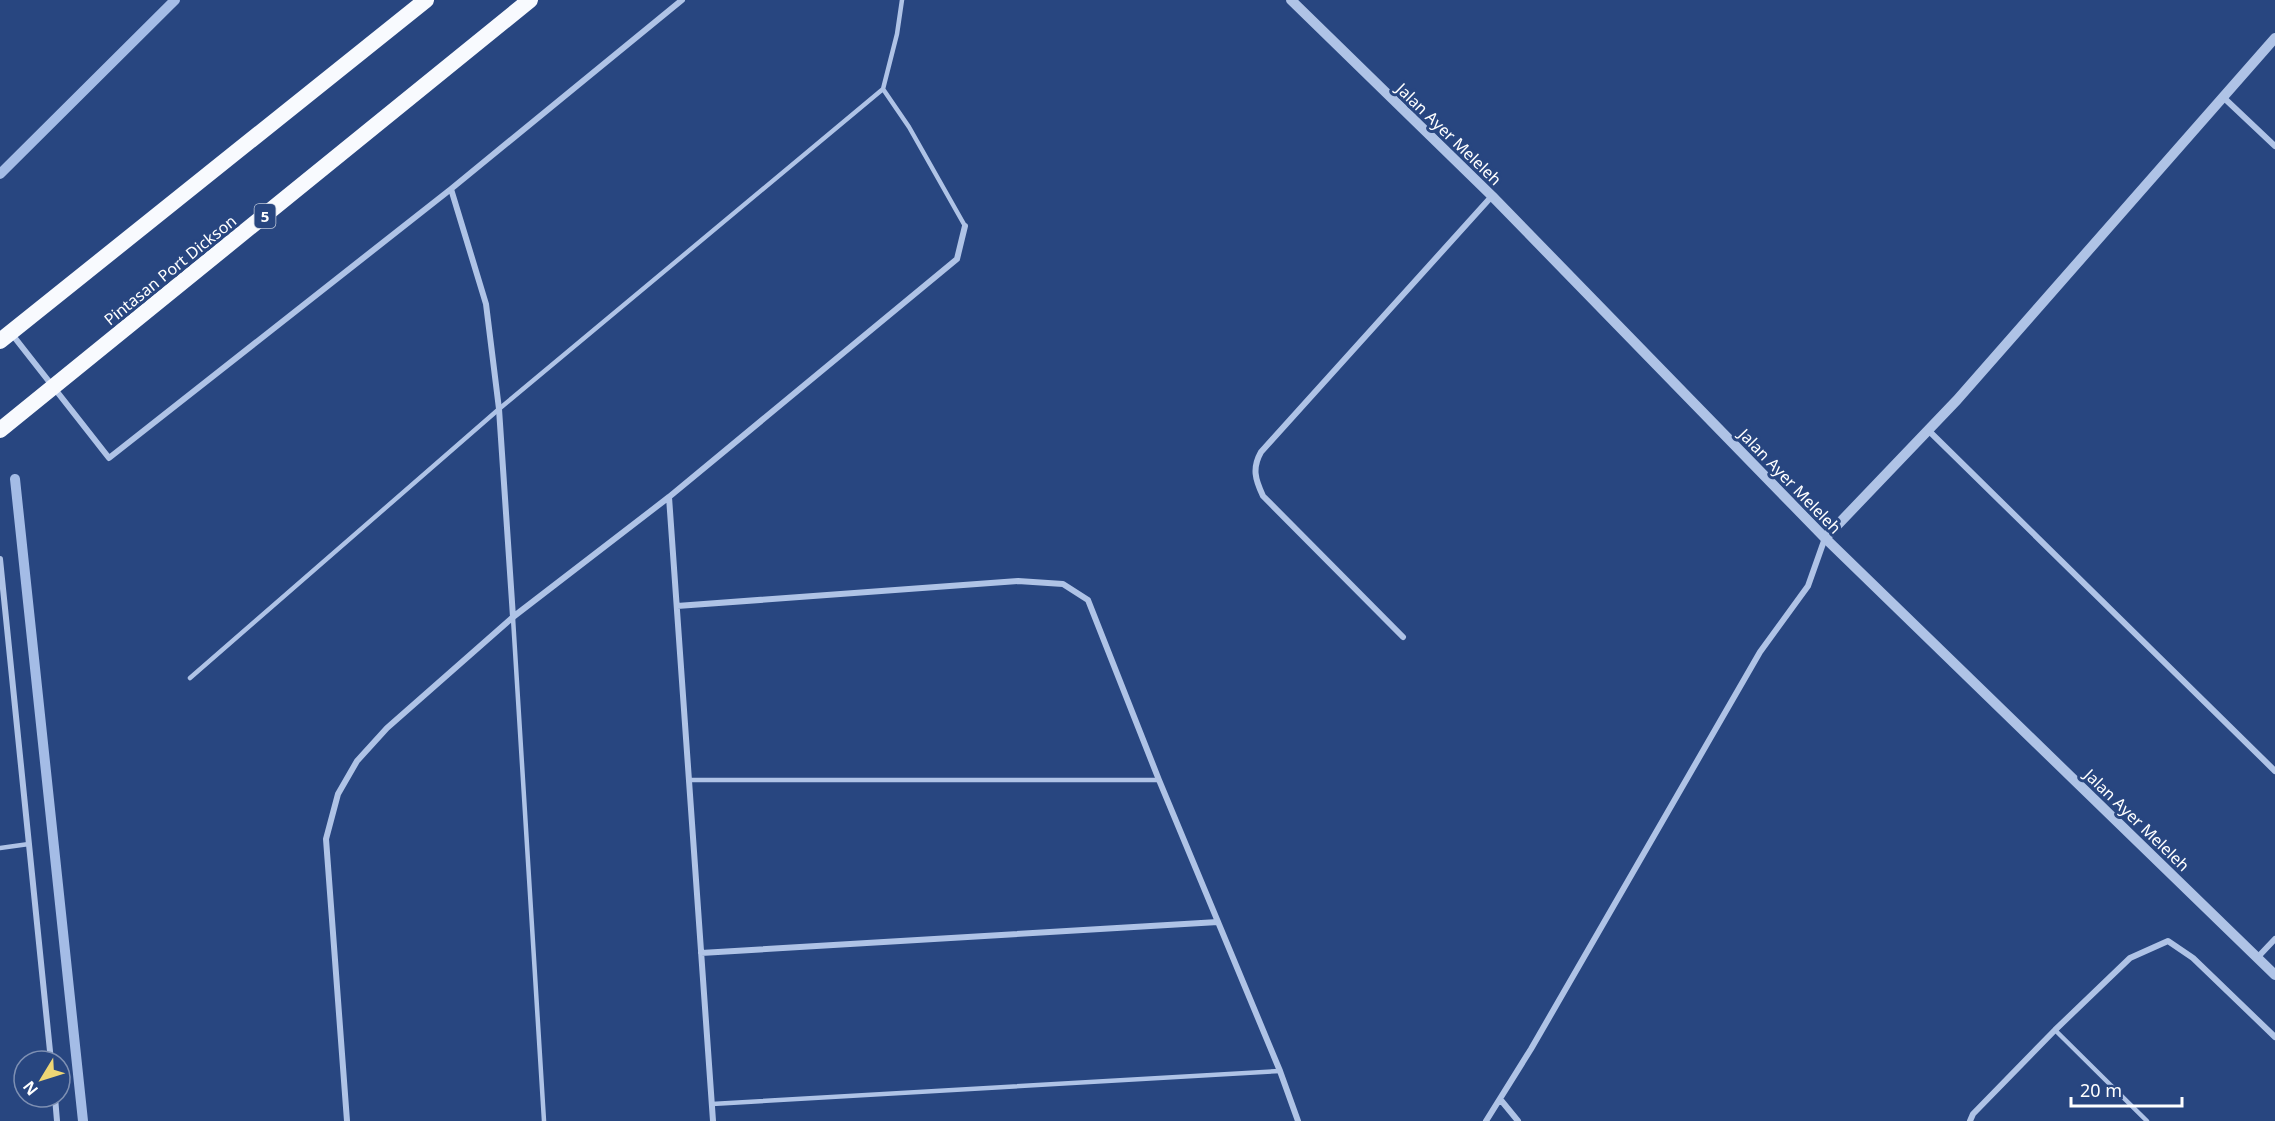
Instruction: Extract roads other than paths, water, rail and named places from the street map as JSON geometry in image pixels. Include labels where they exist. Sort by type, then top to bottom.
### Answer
[{"type":"highway","points":[[5,337],[426,0]]},
{"type":"highway","name":"Pintasan Port Dickson","points":[[0,430],[56,387],[530,0]]},
{"type":"street","points":[[5,337],[56,387],[109,458],[451,189],[682,0]]},
{"type":"street","name":"Jalan Ayer Meleleh","points":[[1291,0],[1492,196],[1825,538],[2275,975]]},
{"type":"street","points":[[1486,1121],[1760,652],[1808,586],[1825,538],[1957,400],[2275,38]]},
{"type":"street","points":[[2223,96],[2275,146]]},
{"type":"street","points":[[451,189],[486,304],[499,409],[513,617]]},
{"type":"street","points":[[1403,637],[1270,504],[1255,480],[1254,463],[1261,452],[1492,196]]},
{"type":"street","points":[[347,1121],[326,839],[339,794],[357,761],[387,728],[513,617],[669,497],[957,259],[965,226]]},
{"type":"street","points":[[1928,430],[2275,771]]},
{"type":"street","points":[[669,497],[713,1121]]},
{"type":"street","points":[[0,558],[50,1049]]},
{"type":"street","points":[[677,606],[1018,581],[1063,584],[1088,600],[1159,780],[1280,1071],[1298,1121]]},
{"type":"street","points":[[701,953],[1218,922]]},
{"type":"street","points":[[2257,958],[2275,939]]},
{"type":"street","points":[[1970,1121],[1973,1114],[2055,1029],[2130,958],[2168,941],[2193,958],[2275,1037]]},
{"type":"street","points":[[1500,1099],[1518,1121]]},
{"type":"lane","points":[[190,678],[499,409],[883,89],[897,34],[902,0]]},
{"type":"lane","points":[[883,89],[909,127],[965,226]]},
{"type":"lane","points":[[513,617],[544,1121]]},
{"type":"lane","points":[[689,780],[1159,780]]},
{"type":"lane","points":[[0,848],[29,844]]},
{"type":"lane","points":[[2055,1029],[2147,1121]]},
{"type":"lane","points":[[712,1104],[1280,1071]]},
{"type":"waterway","points":[[0,174],[175,0]]},
{"type":"waterway","points":[[15,479],[83,1121]]}]
